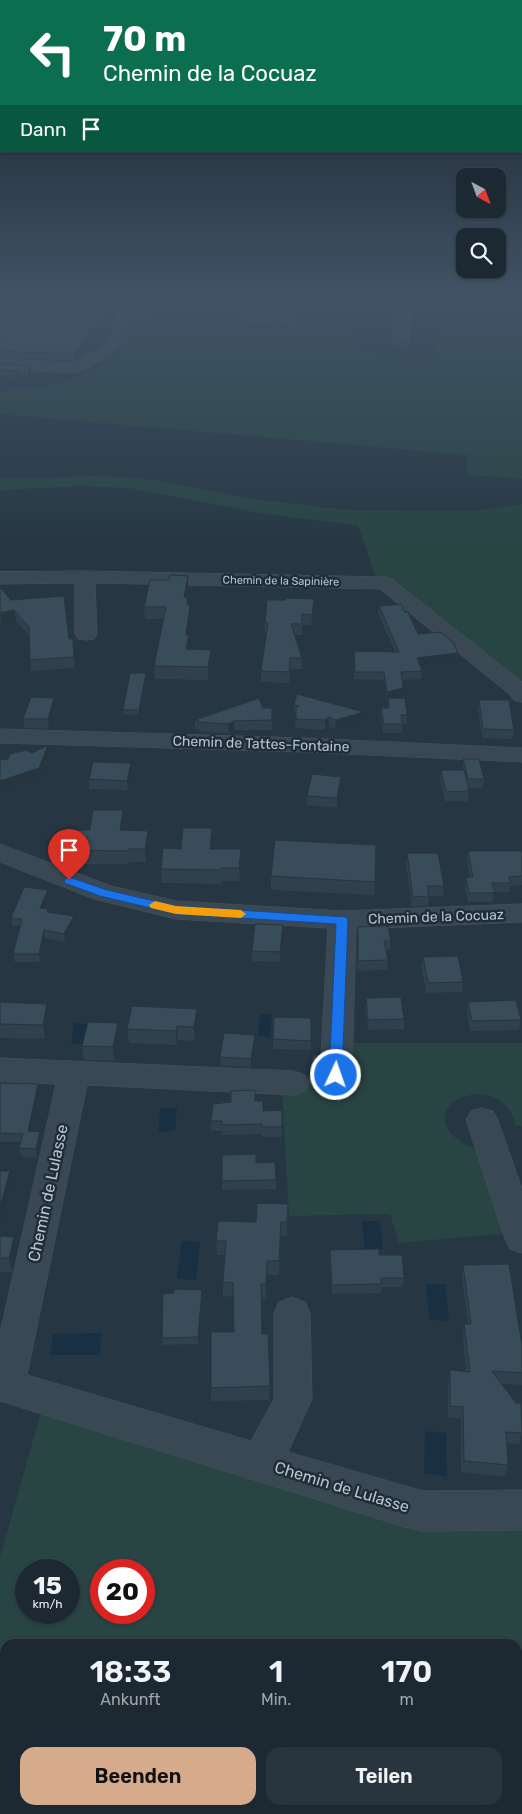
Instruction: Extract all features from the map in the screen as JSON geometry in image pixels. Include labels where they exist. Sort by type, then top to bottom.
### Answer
[{"type":"street","name":"Chemin de la Sapinière","points":[[0,578],[85,577],[385,583],[516,688],[522,695]]},
{"type":"street","points":[[85,577],[86,634]]},
{"type":"street","name":"Chemin de Tattes-Fontaine","points":[[0,736],[304,745],[522,755]]},
{"type":"street","name":"Chemin de la Cocuaz","points":[[0,852],[104,893],[176,910],[342,920],[522,913]]},
{"type":"street","points":[[336,1075],[342,920]]},
{"type":"street","points":[[0,1070],[294,1083]]},
{"type":"street","name":"Chemin de Lulasse","points":[[74,1073],[13,1359],[2,1385],[404,1508],[423,1511],[522,1510]]},
{"type":"street","points":[[482,1120],[522,1239]]},
{"type":"street","name":"Chemin de Lulasse","points":[[260,1463],[282,1425],[293,1399],[292,1313]]},
{"type":"green space","points":[[64,382],[522,382],[522,479],[467,475],[467,455],[0,414],[0,391],[53,385]]},
{"type":"green space","points":[[96,476],[142,478],[262,500],[346,510],[476,511],[522,504],[522,687],[377,581],[358,525],[264,514],[129,488],[81,486],[0,490],[0,479]]},
{"type":"green space","points":[[343,1043],[522,1043],[522,1126],[515,1126],[509,1110],[498,1100],[485,1095],[470,1095],[457,1099],[448,1107],[445,1118],[452,1135],[481,1153],[511,1233],[399,1243],[390,1214],[289,1216],[282,1089],[304,1079],[344,1081]]},
{"type":"green space","points":[[41,1412],[522,1528],[522,1639],[0,1639],[0,1557]]},
{"type":"water","points":[[260,1014],[272,1014],[270,1037],[258,1036]]},
{"type":"water","points":[[74,1023],[88,1024],[84,1043],[77,1045],[71,1043]]},
{"type":"water","points":[[160,1108],[177,1108],[175,1131],[159,1132]]},
{"type":"water","points":[[362,1221],[380,1221],[383,1249],[365,1250]]},
{"type":"water","points":[[181,1241],[200,1242],[196,1280],[177,1279]]},
{"type":"water","points":[[426,1284],[445,1284],[449,1321],[429,1320]]},
{"type":"water","points":[[101,1333],[100,1355],[50,1355],[53,1334]]},
{"type":"water","points":[[428,1431],[446,1433],[447,1477],[424,1473],[425,1434]]},
{"type":"building","points":[[170,575],[188,576],[184,597],[188,598],[187,605],[190,605],[186,635],[189,635],[186,649],[211,650],[208,667],[154,666],[166,607],[144,607],[150,580],[169,580]]},
{"type":"building","points":[[0,588],[11,600],[64,596],[69,639],[73,639],[74,657],[30,660],[29,627],[14,610],[0,613]]},
{"type":"building","points":[[287,598],[314,599],[312,615],[302,614],[302,624],[291,624],[302,658],[290,658],[289,672],[261,671],[268,623],[265,623],[267,600],[285,600]]},
{"type":"building","points":[[401,604],[405,612],[408,612],[418,634],[440,632],[453,642],[458,653],[417,658],[422,671],[401,672],[403,688],[387,692],[384,672],[355,672],[354,651],[399,652],[379,606]]},
{"type":"building","points":[[130,673],[146,673],[139,710],[123,710]]},
{"type":"building","points":[[297,694],[364,712],[336,720],[329,717],[325,720],[296,719],[296,708],[299,706],[294,705]]},
{"type":"building","points":[[31,697],[54,698],[48,719],[23,719]]},
{"type":"building","points":[[259,698],[263,708],[272,708],[272,720],[234,721],[228,724],[198,722],[198,720],[195,720]]},
{"type":"building","points":[[388,698],[405,698],[407,715],[401,715],[402,724],[384,724],[381,708],[389,708]]},
{"type":"building","points":[[479,700],[509,700],[514,730],[483,729]]},
{"type":"building","points":[[48,745],[39,768],[0,781],[0,760],[8,759],[10,754],[26,750],[32,753]]},
{"type":"building","points":[[463,759],[479,759],[484,779],[468,779]]},
{"type":"building","points":[[93,762],[131,763],[127,781],[89,779]]},
{"type":"building","points":[[441,770],[464,770],[469,791],[446,792]]},
{"type":"building","points":[[312,774],[341,777],[337,798],[307,796]]},
{"type":"building","points":[[93,810],[123,810],[120,830],[148,831],[145,849],[128,849],[128,851],[70,850],[74,830],[90,830]]},
{"type":"building","points":[[183,828],[212,828],[210,849],[241,849],[239,868],[221,868],[221,870],[161,869],[163,848],[181,849]]},
{"type":"building","points":[[275,840],[376,845],[375,882],[271,876]]},
{"type":"building","points":[[468,851],[522,851],[522,876],[509,877],[511,883],[492,883],[495,893],[469,893],[466,877],[473,877]]},
{"type":"building","points":[[407,853],[438,853],[444,886],[427,886],[429,896],[413,897]]},
{"type":"building","points":[[24,887],[48,890],[40,908],[48,909],[47,912],[74,916],[64,934],[44,930],[39,954],[13,954],[22,919],[11,918]]},
{"type":"building","points":[[255,924],[283,925],[280,952],[252,951]]},
{"type":"building","points":[[388,926],[391,941],[384,941],[388,960],[358,961],[358,927]]},
{"type":"building","points":[[458,956],[463,982],[428,983],[423,957]]},
{"type":"building","points":[[401,997],[404,1019],[368,1020],[366,998]]},
{"type":"building","points":[[516,1000],[521,1020],[472,1021],[468,1002]]},
{"type":"building","points":[[0,1002],[47,1004],[43,1025],[0,1024]]},
{"type":"building","points":[[132,1006],[197,1009],[194,1027],[177,1026],[176,1031],[127,1029]]},
{"type":"building","points":[[274,1017],[311,1018],[311,1041],[273,1039]]},
{"type":"building","points":[[88,1022],[118,1023],[113,1047],[82,1046]]},
{"type":"building","points":[[224,1033],[255,1035],[251,1059],[220,1057]]},
{"type":"building","points":[[312,1055],[319,1055],[319,1071],[312,1071]]},
{"type":"building","points":[[0,1083],[38,1084],[28,1131],[40,1132],[36,1149],[19,1148],[23,1134],[0,1133]]},
{"type":"building","points":[[255,1090],[255,1101],[263,1101],[263,1111],[282,1110],[282,1127],[262,1127],[262,1124],[222,1125],[222,1121],[211,1121],[213,1104],[231,1102],[231,1091]]},
{"type":"building","points":[[256,1154],[256,1163],[275,1162],[276,1180],[222,1181],[222,1155]]},
{"type":"building","points":[[0,1171],[10,1171],[0,1207]]},
{"type":"building","points":[[257,1203],[288,1204],[287,1222],[281,1222],[279,1261],[267,1261],[266,1284],[261,1284],[262,1334],[268,1334],[270,1386],[211,1388],[211,1332],[234,1332],[233,1283],[223,1282],[226,1241],[216,1241],[218,1221],[256,1222]]},
{"type":"building","points":[[0,1236],[14,1237],[9,1258],[0,1258]]},
{"type":"building","points":[[379,1249],[379,1255],[402,1255],[404,1278],[381,1278],[382,1284],[332,1285],[330,1250]]},
{"type":"building","points":[[509,1264],[522,1345],[522,1373],[492,1371],[516,1403],[521,1403],[522,1433],[506,1432],[508,1465],[464,1461],[463,1407],[450,1406],[450,1370],[470,1372],[464,1324],[471,1324],[463,1265]]},
{"type":"building","points":[[174,1289],[202,1290],[198,1337],[162,1338],[163,1294],[174,1293]]},
{"type":"slow traffic","points":[[155,905],[176,910],[241,914]]},
{"type":"route","points":[[69,880],[104,893],[176,910],[342,920],[336,1075]]}]
